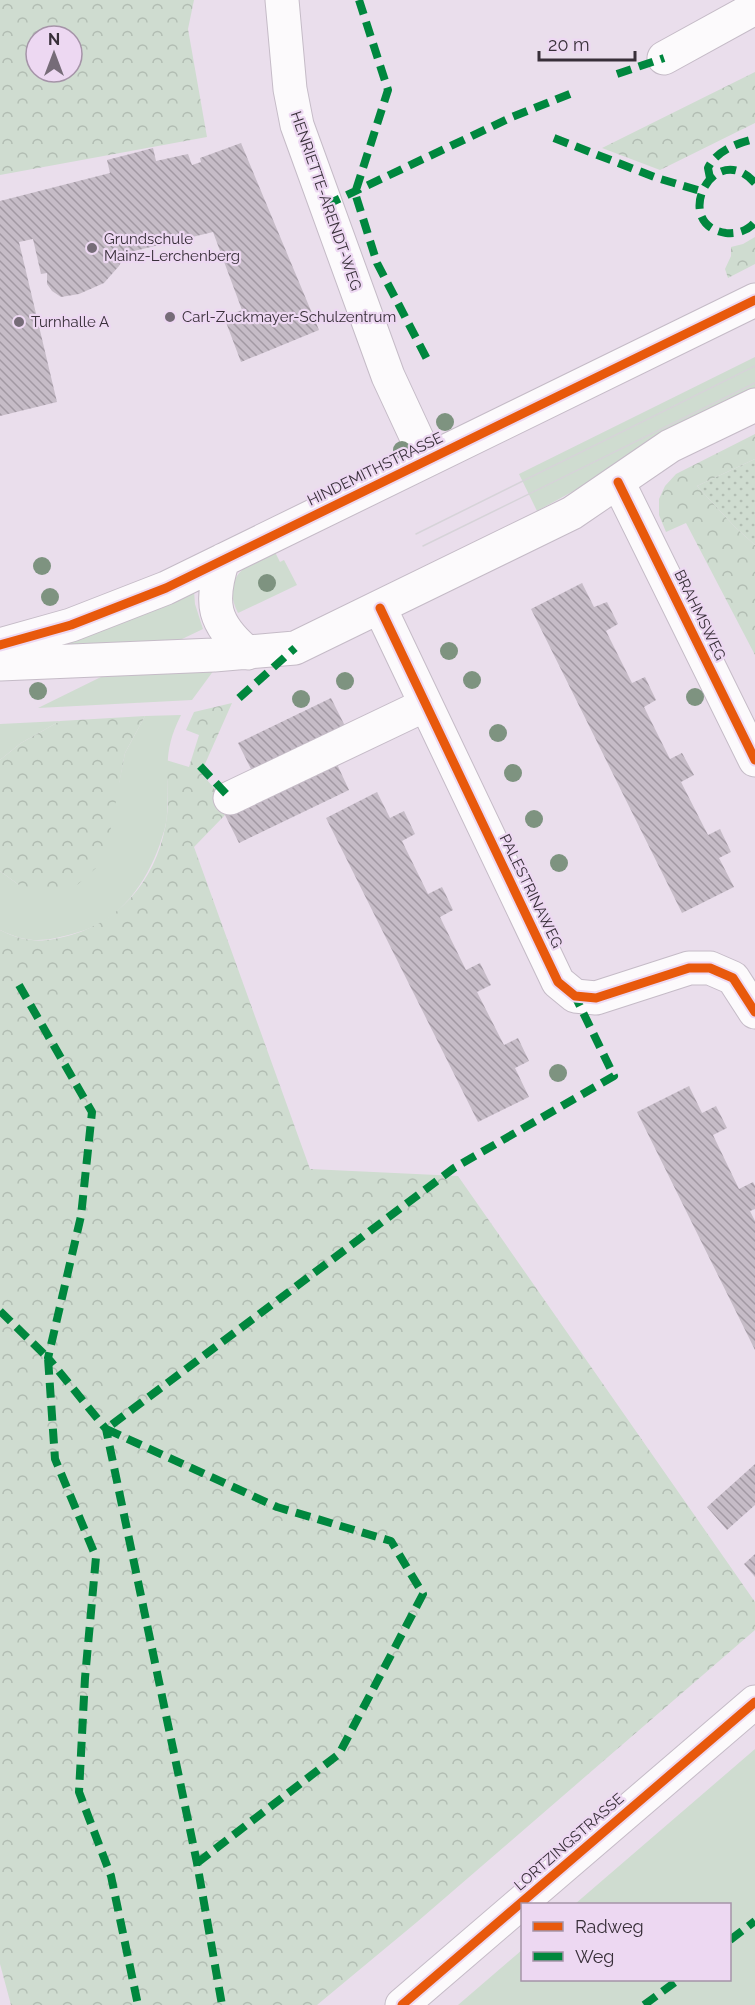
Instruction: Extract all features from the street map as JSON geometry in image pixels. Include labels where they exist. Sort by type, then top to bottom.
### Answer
[{"type":"street","name":"HENRIETTE-ARENDT-WEG","points":[[282,0],[290,89],[297,125],[388,376],[427,460]]},
{"type":"street","points":[[664,58],[755,8]]},
{"type":"street","name":"HINDEMITHSTRASSE","points":[[0,645],[71,625],[166,588],[755,300]]},
{"type":"street","points":[[0,664],[248,653],[295,648],[572,513],[669,446],[755,405]]},
{"type":"street","name":"BRAHMSWEG","points":[[618,482],[755,760]]},
{"type":"street","points":[[223,560],[215,585],[216,613],[223,628],[248,653]]},
{"type":"street","name":"PALESTRINAWEG","points":[[380,608],[558,982],[575,996],[597,998],[689,968],[710,968],[733,978],[755,1012]]},
{"type":"street","points":[[230,798],[425,705]]},
{"type":"street","name":"LORTZINGSTRASSE","points":[[402,2005],[755,1702]]},
{"type":"green space","points":[[0,0],[194,0],[188,29],[207,137],[0,175]]},
{"type":"green space","points":[[755,72],[755,123],[660,170],[602,148]]},
{"type":"green space","points":[[755,237],[755,264],[728,278],[725,269],[731,256],[731,247],[743,244]]},
{"type":"green space","points":[[755,357],[755,392],[537,511],[519,474]]},
{"type":"green space","points":[[755,434],[755,459],[697,486],[755,545],[755,655],[686,523],[666,532],[659,515],[659,499],[665,486],[676,474]]},
{"type":"green space","points":[[755,459],[755,545],[697,486]]},
{"type":"green space","points":[[274,550],[280,562],[284,560],[297,585],[238,613],[233,601],[234,581],[246,567]]},
{"type":"green space","points":[[194,591],[195,604],[203,629],[180,640],[70,647],[66,642]]},
{"type":"green space","points":[[214,670],[192,700],[38,708],[105,675]]},
{"type":"green space","points":[[232,703],[201,773],[214,788],[225,815],[194,847],[310,1169],[458,1176],[755,1602],[755,1630],[417,1922],[317,2005],[11,2005],[0,1964],[0,930],[27,939],[61,938],[91,928],[124,905],[148,874],[163,837],[168,809],[166,760],[189,767],[199,735],[186,730],[194,712]]},
{"type":"green space","points":[[181,715],[169,753],[165,829],[147,873],[130,898],[107,919],[68,935],[30,940],[0,930],[0,871],[19,885],[119,783],[125,753],[145,716]]},
{"type":"green space","points":[[145,716],[125,753],[109,838],[96,868],[76,886],[46,891],[19,885],[0,871],[0,760],[21,743],[60,721]]},
{"type":"green space","points":[[60,721],[21,743],[0,760],[0,724]]},
{"type":"green space","points":[[755,1749],[755,2005],[458,2005],[521,1951],[521,1981],[731,1981],[731,1903],[576,1903]]},
{"type":"building","name":"Grundschule Mainz-Lerchenberg","points":[[241,143],[319,330],[241,362],[224,317],[242,310],[213,232],[126,253],[119,266],[104,283],[79,294],[61,297],[47,284],[47,273],[41,274],[33,239],[19,242],[57,402],[0,416],[0,201],[110,173],[107,160],[153,148],[156,161],[188,154],[192,165],[201,162],[200,158]]},
{"type":"building","points":[[582,583],[594,607],[607,602],[618,624],[606,631],[632,683],[645,677],[656,700],[644,707],[670,759],[682,753],[694,775],[681,782],[708,835],[720,829],[731,852],[719,858],[734,887],[682,913],[531,609]]},
{"type":"building","points":[[331,698],[345,726],[252,771],[238,743]]},
{"type":"building","points":[[336,762],[349,790],[239,843],[225,815]]},
{"type":"building","points":[[377,792],[390,818],[404,811],[415,834],[402,841],[428,894],[442,887],[453,910],[440,917],[466,970],[480,963],[491,985],[477,992],[504,1045],[518,1038],[529,1061],[515,1068],[529,1097],[478,1122],[326,818]]},
{"type":"building","points":[[689,1086],[702,1113],[716,1106],[727,1128],[713,1135],[739,1189],[753,1182],[755,1186],[755,1209],[750,1211],[755,1221],[755,1350],[637,1112]]},
{"type":"building","points":[[755,1464],[755,1505],[727,1530],[707,1507]]},
{"type":"building","points":[[755,1554],[755,1577],[744,1564]]},
{"type":"tram line","points":[[416,534],[755,366]]},
{"type":"tram line","points":[[423,546],[755,383]]},
{"type":"marked path","points":[[359,0],[388,90],[355,193],[377,263],[427,359]]},
{"type":"marked path","points":[[617,74],[664,58]]},
{"type":"marked path","points":[[326,205],[512,117],[570,94]]},
{"type":"marked path","points":[[554,138],[657,178],[701,191]]},
{"type":"marked path","points":[[710,178],[708,168],[716,157],[734,145],[755,139]]},
{"type":"marked path","points":[[755,183],[740,172],[725,170],[713,176],[704,188],[700,202],[701,215],[709,227],[726,233],[734,233],[749,228],[755,222]]},
{"type":"marked path","points":[[239,698],[295,648]]},
{"type":"marked path","points":[[200,766],[230,798]]},
{"type":"marked path","points":[[19,985],[92,1112],[81,1216],[48,1358],[106,1429],[197,1863],[222,2005]]},
{"type":"marked path","points":[[197,1863],[339,1754],[423,1594],[391,1541],[277,1507],[106,1429],[454,1168],[614,1076],[575,996]]},
{"type":"marked path","points":[[0,1311],[48,1358],[55,1459],[96,1557],[85,1678],[79,1792],[111,1876],[138,2005]]},
{"type":"marked path","points":[[731,1939],[755,1921]]},
{"type":"marked path","points":[[644,2005],[677,1981]]},
{"type":"cycle path","points":[[0,645],[71,625],[166,588],[755,300]]},
{"type":"cycle path","points":[[618,482],[755,760]]},
{"type":"cycle path","points":[[380,608],[558,982],[575,996],[596,998],[689,968],[710,968],[733,978],[755,1012]]},
{"type":"cycle path","points":[[402,2005],[755,1702]]},
{"type":"place","name":"Grundschule Mainz-Lerchenberg","points":[[92,248]]},
{"type":"place","name":"Carl-Zuckmayer-Schulzentrum","points":[[170,317]]},
{"type":"place","name":"Turnhalle A","points":[[19,322]]}]
